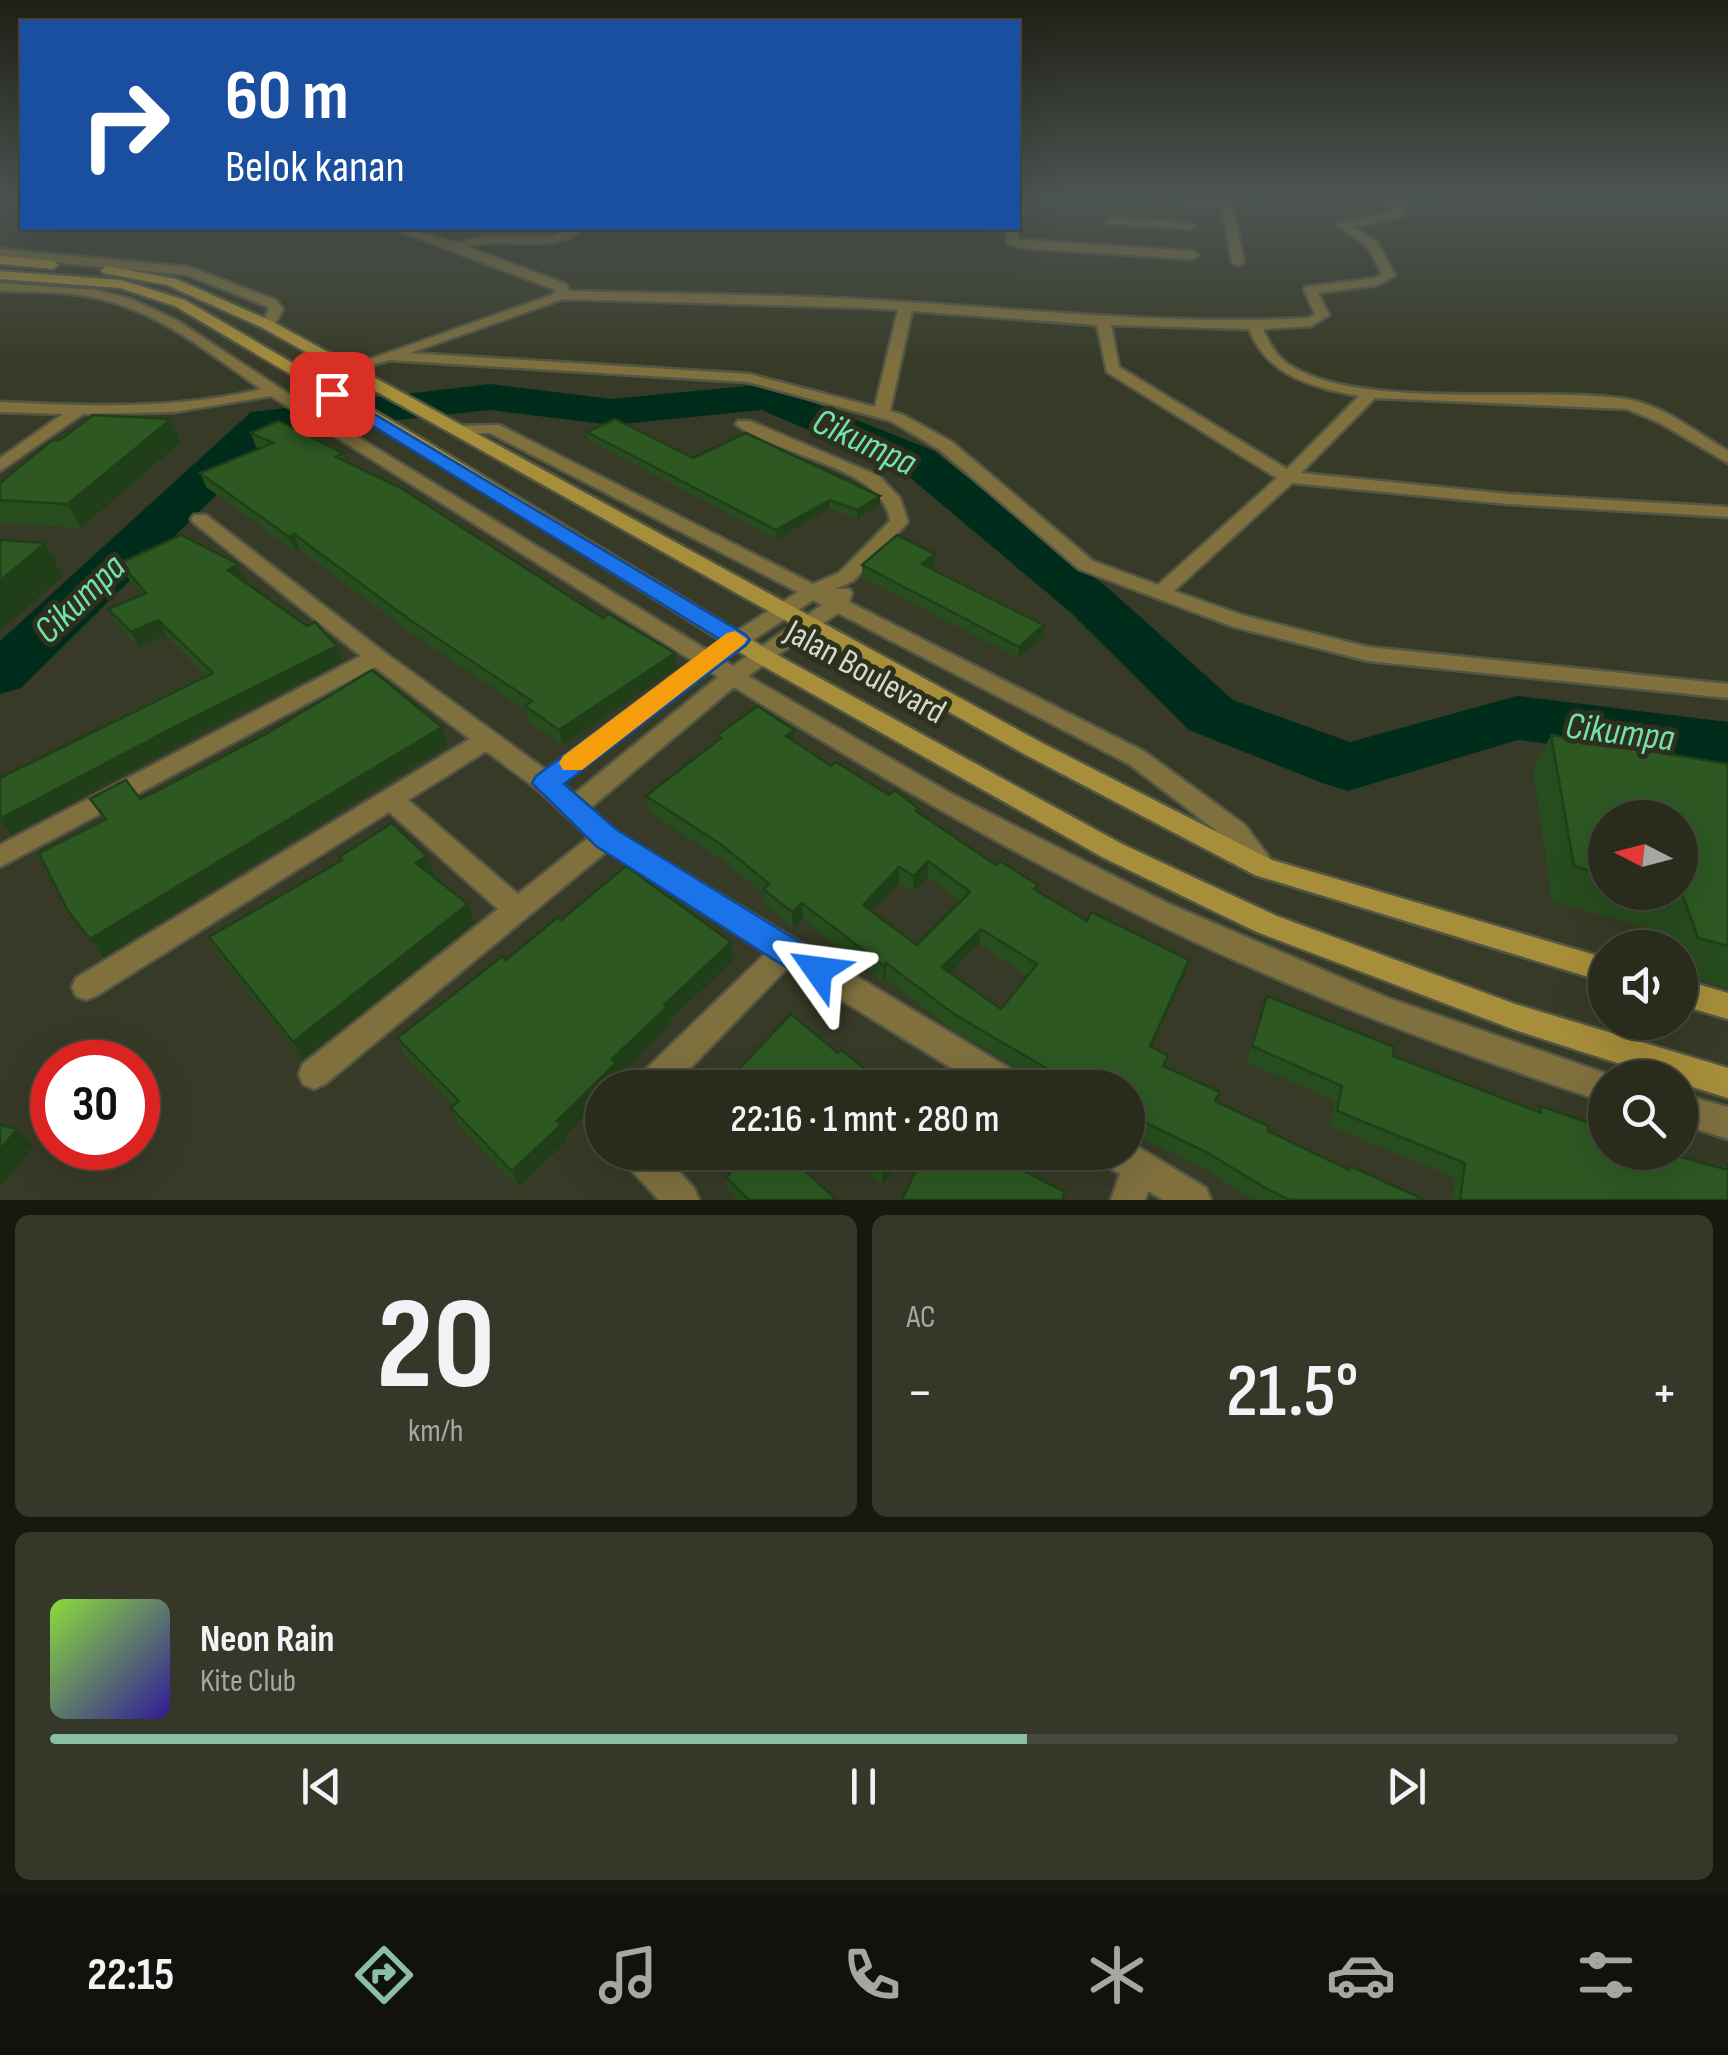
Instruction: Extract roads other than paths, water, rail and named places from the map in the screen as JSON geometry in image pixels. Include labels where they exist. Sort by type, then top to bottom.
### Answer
[{"type":"main road","name":"Jalan Boulevard","points":[[0,256],[160,276],[191,286],[684,553],[784,612],[1264,868],[1588,965]]},
{"type":"main road","name":"Jalan Boulevard","points":[[0,274],[121,284],[180,303],[413,440],[762,656],[1112,851],[1267,924],[1515,1018],[1728,1083]]},
{"type":"main road","points":[[413,440],[451,426]]},
{"type":"main road","points":[[1698,997],[1728,1006]]},
{"type":"street","points":[[475,255],[561,287],[561,295]]},
{"type":"street","points":[[1237,255],[1238,262]]},
{"type":"street","points":[[349,369],[561,295],[906,306],[1103,321],[1255,325],[1312,322],[1322,315],[1310,290],[1386,279],[1388,268],[1382,255]]},
{"type":"street","points":[[0,287],[122,300],[160,317],[274,392],[733,676],[959,810],[1256,957],[1529,1064],[1588,1082]]},
{"type":"street","points":[[882,412],[906,306]]},
{"type":"street","points":[[1103,321],[1112,369],[1288,477],[1508,499],[1728,512]]},
{"type":"street","points":[[1255,325],[1266,351],[1284,368],[1312,380],[1371,393],[1630,404],[1728,458]]},
{"type":"street","points":[[388,356],[636,368],[749,378],[882,412],[946,446],[1086,565],[1238,621],[1368,654],[1728,691]]},
{"type":"street","points":[[0,407],[79,410],[202,403],[274,392]]},
{"type":"street","points":[[1161,592],[1288,477],[1371,393]]},
{"type":"street","points":[[0,466],[79,410]]},
{"type":"street","points":[[546,783],[709,659],[815,590],[846,577],[900,522],[900,512],[884,488],[873,480],[744,424]]},
{"type":"street","points":[[451,426],[492,428],[1137,758],[1236,832],[1264,868]]},
{"type":"street","points":[[200,519],[546,783],[606,838],[983,1070]]},
{"type":"street","points":[[573,808],[733,676],[839,603],[846,577]]},
{"type":"street","points":[[0,857],[376,657]]},
{"type":"street","points":[[634,717],[662,734]]},
{"type":"street","points":[[86,987],[488,739]]},
{"type":"street","points":[[390,799],[518,910]]},
{"type":"street","points":[[314,1074],[606,838]]},
{"type":"street","points":[[667,1070],[786,951]]},
{"type":"street","points":[[1698,1114],[1728,1123]]},
{"type":"street","points":[[654,1170],[682,1200]]},
{"type":"street","points":[[1127,1170],[1128,1200]]},
{"type":"street","points":[[1144,1170],[1194,1200]]},
{"type":"waterway","name":"Cikumpa","points":[[0,674],[266,421],[490,397],[612,412],[767,397],[918,461],[1089,600],[1211,715],[1348,767],[1517,718],[1728,745]]}]
